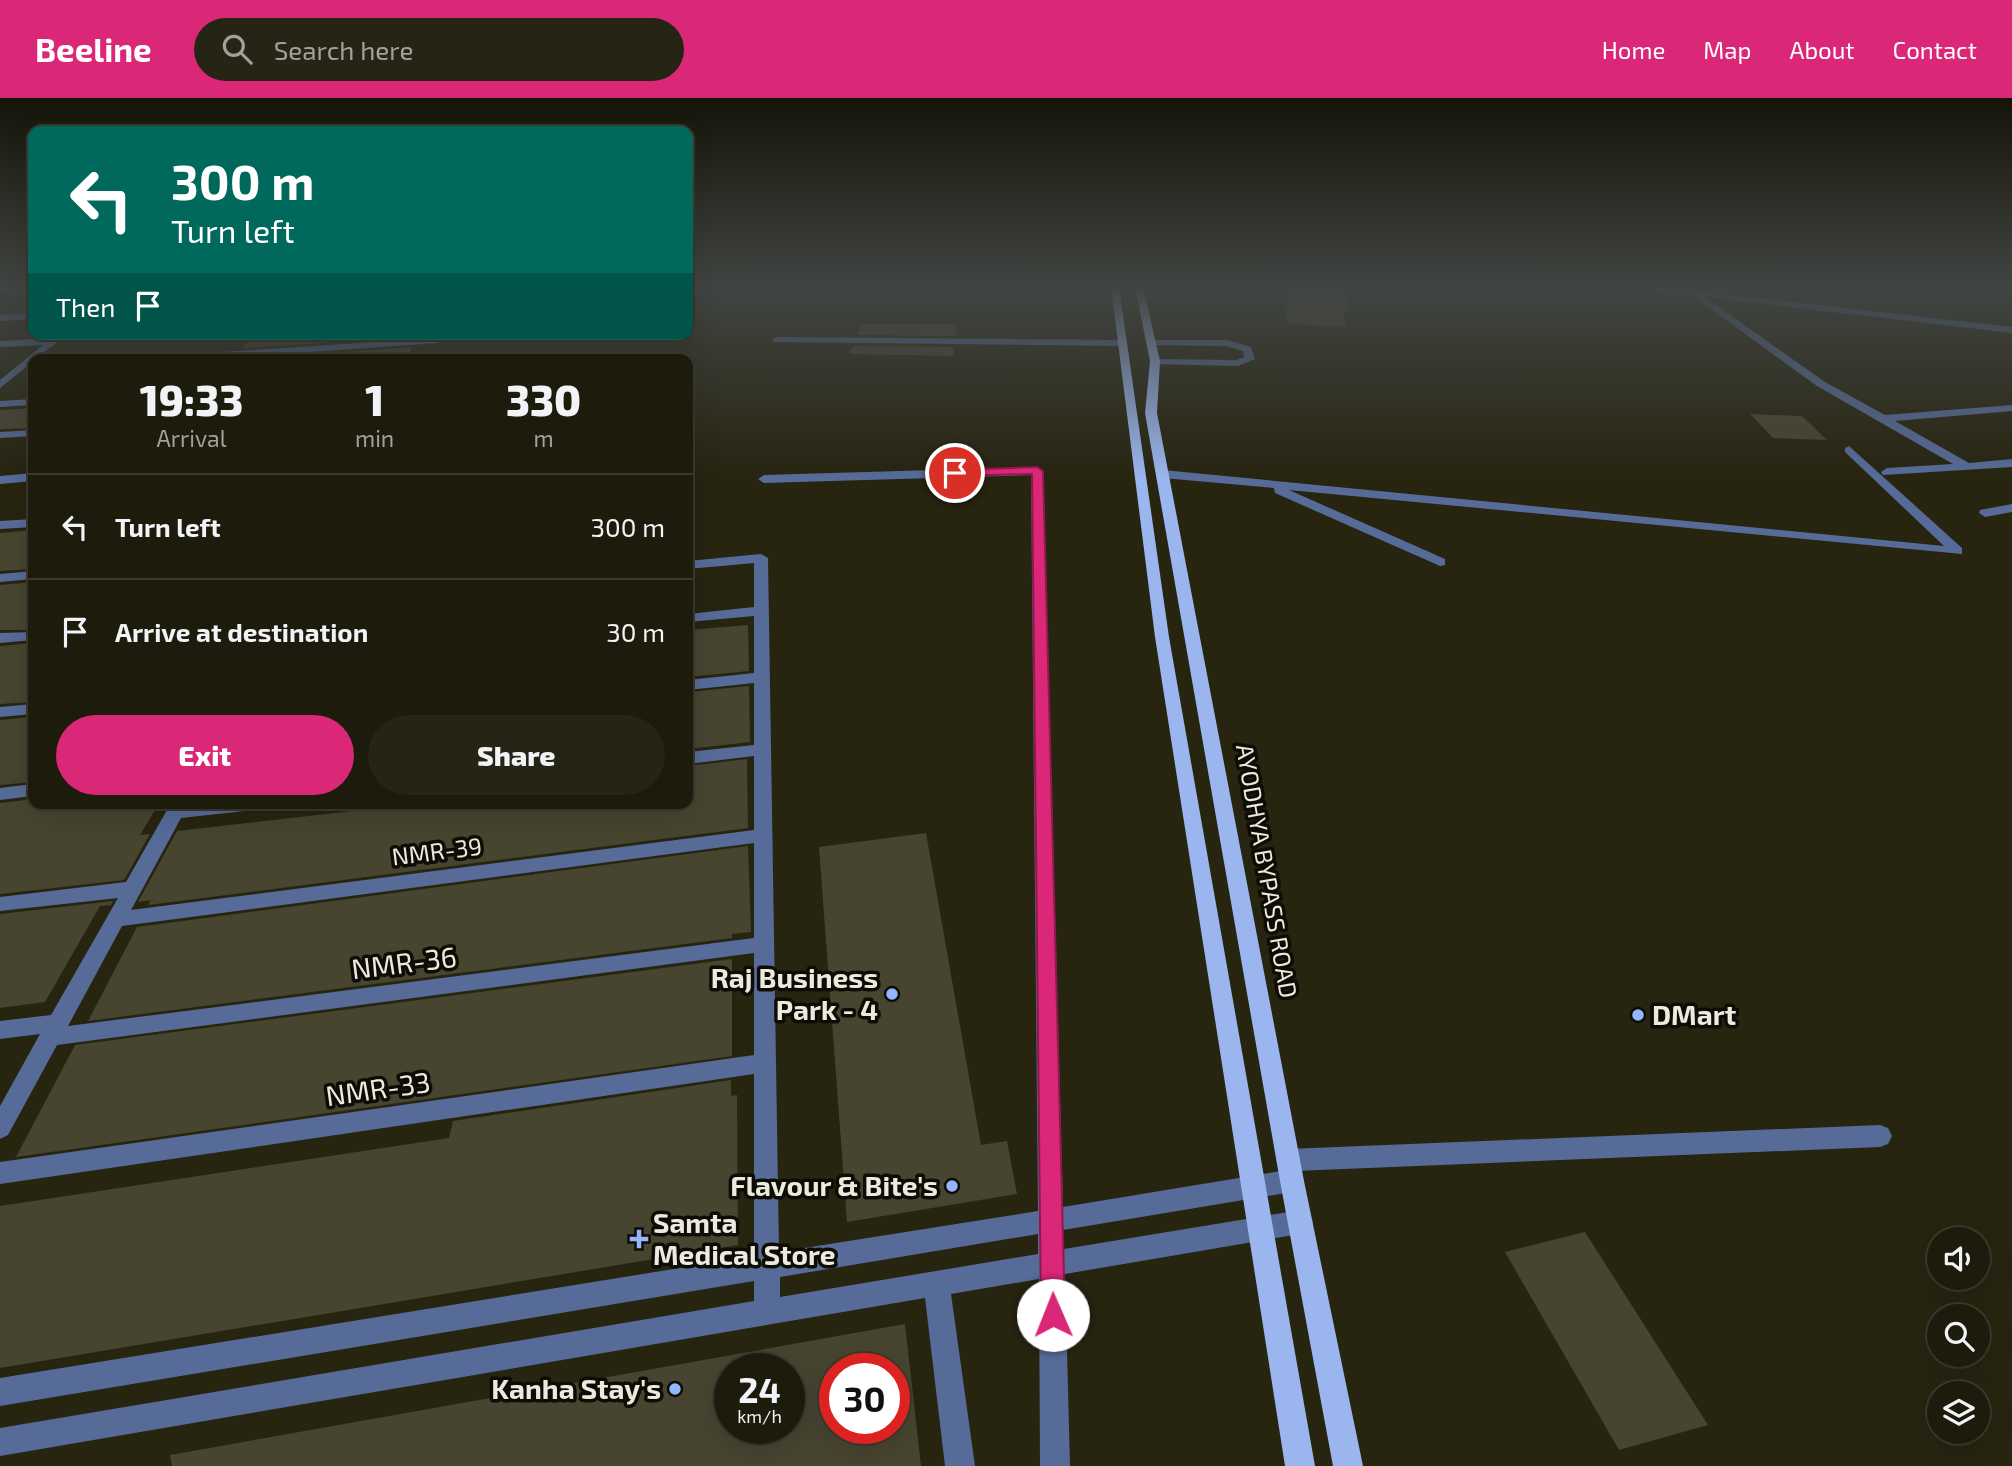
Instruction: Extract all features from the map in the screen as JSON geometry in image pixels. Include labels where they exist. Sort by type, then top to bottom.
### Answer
[{"type":"main road","name":"AYODHYA BYPASS ROAD","points":[[1139,352],[1290,1170],[1348,1466]]},
{"type":"main road","name":"AYODHYA BYPASS ROAD","points":[[1139,352],[1162,637],[1300,1466]]},
{"type":"street","points":[[242,354],[293,351]]},
{"type":"street","points":[[1104,351],[1238,363],[1250,359],[1248,351]]},
{"type":"street","points":[[1139,352],[1153,351]]},
{"type":"street","points":[[1774,351],[1821,384],[1966,466]]},
{"type":"street","points":[[0,386],[28,364]]},
{"type":"street","points":[[0,374],[15,373]]},
{"type":"street","points":[[0,398],[28,374]]},
{"type":"street","points":[[0,404],[28,402]]},
{"type":"street","points":[[1881,419],[2012,408]]},
{"type":"street","points":[[0,435],[28,433]]},
{"type":"street","points":[[1163,474],[1957,551],[1849,450]]},
{"type":"street","points":[[1887,472],[2012,463]]},
{"type":"street","points":[[764,478],[1037,471],[1055,1466]]},
{"type":"street","points":[[0,480],[28,477]]},
{"type":"street","points":[[1266,484],[1440,562]]},
{"type":"street","points":[[1985,513],[2012,508]]},
{"type":"street","points":[[0,525],[28,523]]},
{"type":"street","points":[[693,565],[761,558],[767,1312]]},
{"type":"street","points":[[0,578],[28,575]]},
{"type":"street","points":[[693,618],[763,611]]},
{"type":"street","points":[[0,638],[28,636]]},
{"type":"street","points":[[693,684],[762,677]]},
{"type":"street","points":[[0,712],[28,709]]},
{"type":"street","points":[[693,757],[763,750]]},
{"type":"street","points":[[0,794],[28,791]]},
{"type":"street","points":[[0,1128],[176,809]]},
{"type":"street","name":"NMR-39","points":[[116,919],[764,835]]},
{"type":"street","points":[[0,904],[132,889]]},
{"type":"street","name":"NMR-36","points":[[0,1030],[54,1030],[765,944]]},
{"type":"street","name":"NMR-33","points":[[0,1174],[765,1063]]},
{"type":"street","points":[[0,1392],[1255,1187],[1290,1170],[1880,1136]]},
{"type":"street","points":[[0,1441],[1300,1222]]},
{"type":"street","points":[[936,1283],[961,1466]]},
{"type":"building","points":[[361,351],[410,351],[408,354],[319,354]]},
{"type":"building","points":[[851,351],[954,351],[953,356],[849,354]]},
{"type":"building","points":[[28,408],[28,428],[0,429],[0,410]]},
{"type":"building","points":[[1750,414],[1802,416],[1827,440],[1773,438]]},
{"type":"building","points":[[28,530],[28,569],[0,571],[0,533]]},
{"type":"building","points":[[28,582],[28,630],[0,630],[0,585]]},
{"type":"building","points":[[748,625],[749,671],[693,677],[693,630]]},
{"type":"building","points":[[28,643],[28,702],[0,704],[0,646]]},
{"type":"building","points":[[749,686],[750,742],[693,748],[693,692]]},
{"type":"building","points":[[28,717],[28,782],[0,785],[0,720]]},
{"type":"building","points":[[747,759],[748,828],[148,905],[151,900],[138,902],[177,831],[370,809],[693,809],[693,765]]},
{"type":"building","points":[[28,800],[28,809],[155,809],[140,835],[150,834],[124,880],[0,894],[0,803]]},
{"type":"building","name":"Raj Business Park - 4","points":[[926,833],[981,1145],[1007,1141],[1017,1194],[847,1222],[819,847]]},
{"type":"building","points":[[748,846],[751,932],[732,934],[732,938],[88,1021],[137,927]]},
{"type":"building","points":[[113,901],[111,905],[100,906],[45,1002],[0,1008],[0,914]]},
{"type":"building","points":[[732,959],[732,1056],[16,1157],[75,1045]]},
{"type":"building","points":[[731,1080],[731,1096],[737,1095],[738,1245],[0,1368],[0,1206],[449,1138],[453,1121]]},
{"type":"building","points":[[1585,1232],[1708,1425],[1619,1450],[1505,1252]]},
{"type":"building","points":[[905,1324],[908,1353],[819,1353],[819,1444],[910,1444],[910,1368],[921,1466],[172,1466],[170,1455],[714,1358],[714,1444],[805,1444],[805,1353],[742,1353]]},
{"type":"place","name":"Raj Business Park - 4","points":[[892,994]]},
{"type":"place","name":"DMart","points":[[1638,1015]]},
{"type":"place","name":"Flavour & Bite's","points":[[952,1186]]},
{"type":"place","name":"Samta Medical Store","points":[[639,1239]]},
{"type":"place","name":"Kanha Stay's","points":[[675,1389]]},
{"type":"route","points":[[955,473],[1037,471],[1053,1315]]}]
